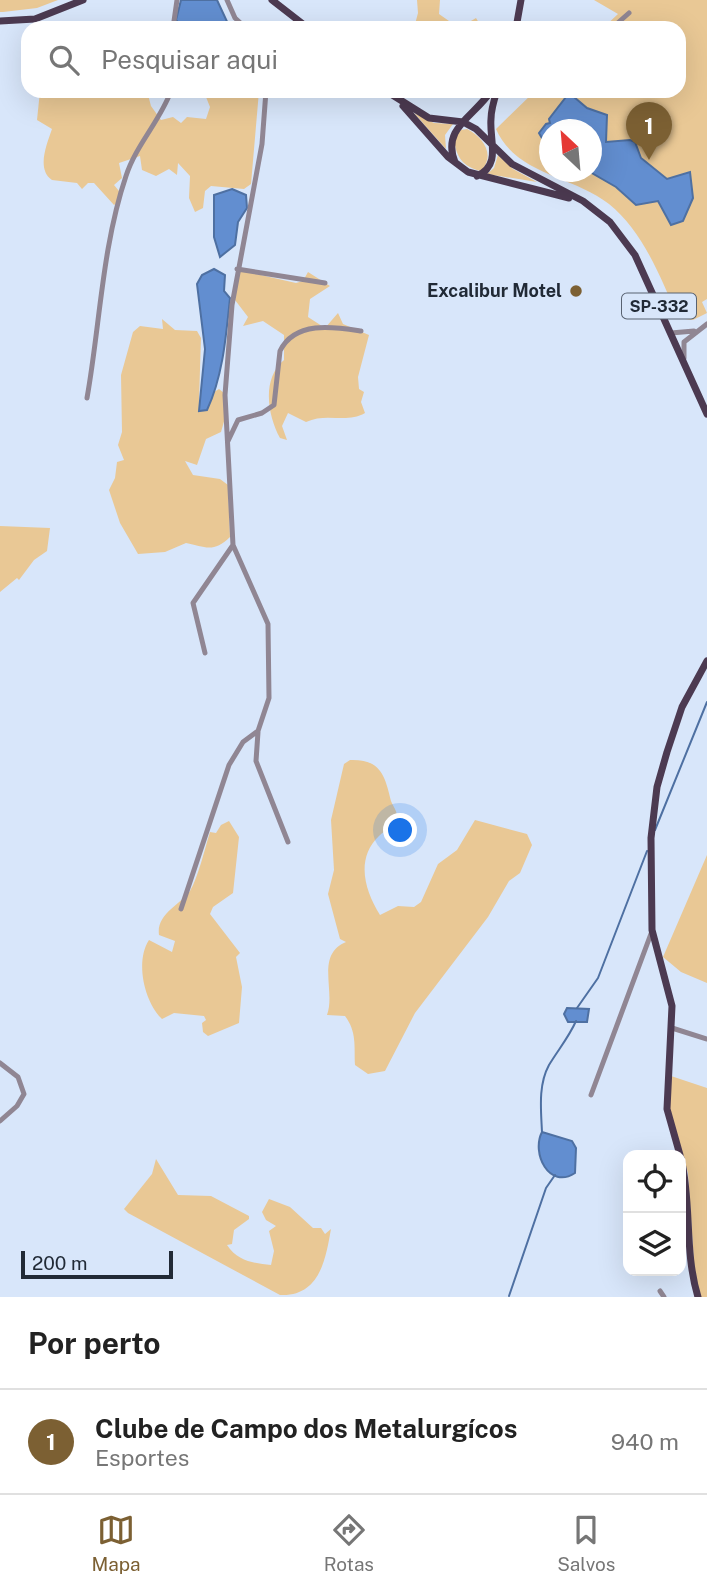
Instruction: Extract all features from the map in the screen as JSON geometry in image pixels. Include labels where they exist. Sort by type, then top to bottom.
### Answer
[{"type":"main road","points":[[0,21],[41,17],[83,0]]},
{"type":"main road","points":[[272,0],[299,21]]},
{"type":"main road","points":[[517,21],[521,0]]},
{"type":"main road","points":[[456,164],[451,138],[485,98]]},
{"type":"main road","points":[[477,176],[492,162],[491,117],[495,98]]},
{"type":"main road","name":"SP-332","points":[[397,99],[434,120],[463,122],[519,169],[595,210],[626,241],[707,414]]},
{"type":"main road","name":"SP-332","points":[[397,99],[456,164],[477,176],[557,194],[595,210]]},
{"type":"main road","points":[[678,1150],[666,1097],[672,1028],[670,993],[652,930],[651,838],[657,787],[682,707],[707,661]]},
{"type":"main road","points":[[686,1191],[689,1259],[698,1297]]},
{"type":"street","points":[[174,21],[177,0]]},
{"type":"street","points":[[227,0],[238,21]]},
{"type":"street","points":[[619,21],[628,13]]},
{"type":"street","points":[[86,398],[105,273],[123,184],[134,156],[167,98]]},
{"type":"street","points":[[265,98],[261,144],[237,269],[225,395],[233,545],[268,624],[270,635],[269,698],[258,731],[256,761],[289,842]]},
{"type":"street","points":[[237,269],[325,283]]},
{"type":"street","points":[[688,369],[684,342],[707,324]]},
{"type":"street","points":[[228,440],[238,420],[262,413],[274,405],[280,351],[284,343],[323,326],[361,331]]},
{"type":"street","points":[[671,333],[697,331]]},
{"type":"street","points":[[205,653],[193,603],[233,545]]},
{"type":"street","points":[[181,909],[229,765],[243,742],[258,731]]},
{"type":"street","points":[[590,1095],[652,930]]},
{"type":"street","points":[[672,1028],[707,1039]]},
{"type":"street","points":[[0,1063],[18,1077],[24,1094],[17,1106],[0,1121]]},
{"type":"shaded area","points":[[0,0],[58,0],[37,8],[0,12]]},
{"type":"shaded area","points":[[417,0],[440,0],[439,14],[449,21],[416,21]]},
{"type":"shaded area","points":[[594,0],[707,0],[707,299],[702,302],[707,313],[693,320],[678,318],[642,242],[621,215],[594,194],[567,182],[602,182],[602,119],[539,119],[539,169],[517,156],[505,144],[496,129],[528,98],[686,98],[686,21],[610,21],[618,14]]},
{"type":"shaded area","points":[[39,98],[149,98],[161,120],[173,117],[181,123],[187,117],[206,119],[210,107],[206,98],[258,98],[251,184],[244,189],[211,186],[205,191],[203,208],[195,212],[189,198],[190,176],[178,163],[177,175],[169,169],[156,176],[142,170],[140,156],[119,163],[122,178],[114,185],[119,191],[118,202],[114,205],[94,183],[88,183],[82,189],[77,183],[52,180],[47,175],[44,163],[52,129],[37,120]]},
{"type":"shaded area","points":[[414,113],[434,123],[453,124],[445,135],[446,149]]},
{"type":"shaded area","points":[[467,129],[486,147],[487,159],[481,171],[465,164],[457,151],[454,139],[461,130]]},
{"type":"shaded area","points":[[498,155],[513,169],[537,182],[487,174],[494,168]]},
{"type":"shaded area","points":[[239,270],[296,283],[303,281],[308,272],[330,286],[310,299],[308,317],[325,328],[338,313],[343,324],[369,335],[358,377],[359,389],[364,392],[361,402],[365,413],[351,418],[321,418],[306,422],[288,413],[282,426],[287,440],[280,438],[272,418],[269,397],[272,376],[284,360],[284,335],[263,321],[243,326],[248,317],[235,300]]},
{"type":"shaded area","points":[[162,319],[175,330],[197,331],[201,338],[199,401],[219,389],[224,393],[225,418],[221,432],[206,439],[197,465],[185,461],[193,475],[220,479],[228,485],[230,537],[214,547],[186,543],[165,552],[138,554],[120,523],[109,490],[115,478],[117,462],[124,460],[118,445],[122,432],[121,375],[133,332],[140,326],[163,329]]},
{"type":"shaded area","points":[[0,526],[50,528],[47,551],[34,560],[19,580],[17,578],[0,592]]},
{"type":"shaded area","points":[[350,760],[369,762],[380,771],[397,814],[395,822],[372,845],[365,865],[370,896],[380,915],[398,906],[414,907],[421,902],[438,864],[457,850],[475,820],[527,834],[532,845],[520,873],[509,881],[488,917],[415,1013],[385,1071],[368,1074],[355,1065],[353,1034],[345,1016],[327,1015],[331,956],[346,942],[340,939],[328,894],[334,870],[331,820],[344,764]]},
{"type":"shaded area","points":[[229,821],[239,837],[233,893],[213,907],[210,914],[240,953],[236,957],[242,987],[239,1023],[208,1036],[203,1032],[202,1023],[206,1020],[204,1016],[174,1013],[162,1019],[156,1012],[146,992],[143,959],[149,940],[172,952],[175,941],[159,935],[161,921],[190,891],[199,871],[210,832],[216,833],[221,825]]},
{"type":"shaded area","points":[[707,855],[707,983],[681,972],[663,957]]},
{"type":"shaded area","points":[[671,1076],[707,1088],[707,1297],[701,1297],[695,1277],[686,1150],[681,1150],[669,1107]]},
{"type":"shaded area","points":[[156,1159],[178,1195],[211,1196],[249,1216],[249,1219],[234,1230],[232,1244],[227,1245],[236,1255],[247,1261],[271,1265],[274,1251],[269,1231],[276,1226],[266,1220],[262,1212],[269,1199],[290,1207],[313,1228],[321,1228],[325,1234],[331,1229],[327,1251],[313,1282],[294,1294],[280,1295],[128,1213],[124,1209],[152,1174]]},
{"type":"water","points":[[181,0],[217,0],[227,21],[177,21]]},
{"type":"water","points":[[565,98],[575,98],[587,108],[607,115],[606,142],[635,142],[641,158],[667,179],[690,172],[693,198],[683,221],[671,225],[658,201],[636,205],[616,187],[602,179],[602,119],[549,119]]},
{"type":"water","points":[[232,189],[246,195],[247,208],[238,222],[235,245],[220,257],[214,237],[214,195]]},
{"type":"water","points":[[214,269],[225,275],[224,291],[230,298],[229,312],[217,383],[207,410],[199,411],[205,349],[197,284],[202,275]]},
{"type":"water","points":[[567,1008],[589,1009],[587,1022],[568,1022],[564,1014]]},
{"type":"water","points":[[542,1132],[572,1141],[576,1148],[575,1173],[557,1177],[545,1167],[539,1150]]},
{"type":"waterway","points":[[655,830],[707,702]]},
{"type":"waterway","points":[[577,1008],[598,978],[647,851]]},
{"type":"waterway","points":[[542,1132],[543,1081],[549,1065],[576,1021]]},
{"type":"waterway","points":[[509,1296],[546,1188],[555,1175]]},
{"type":"place","name":"Clube de Campo dos Metalurgícos","points":[[649,160]]},
{"type":"place","name":"Excalibur Motel","points":[[576,291]]}]
